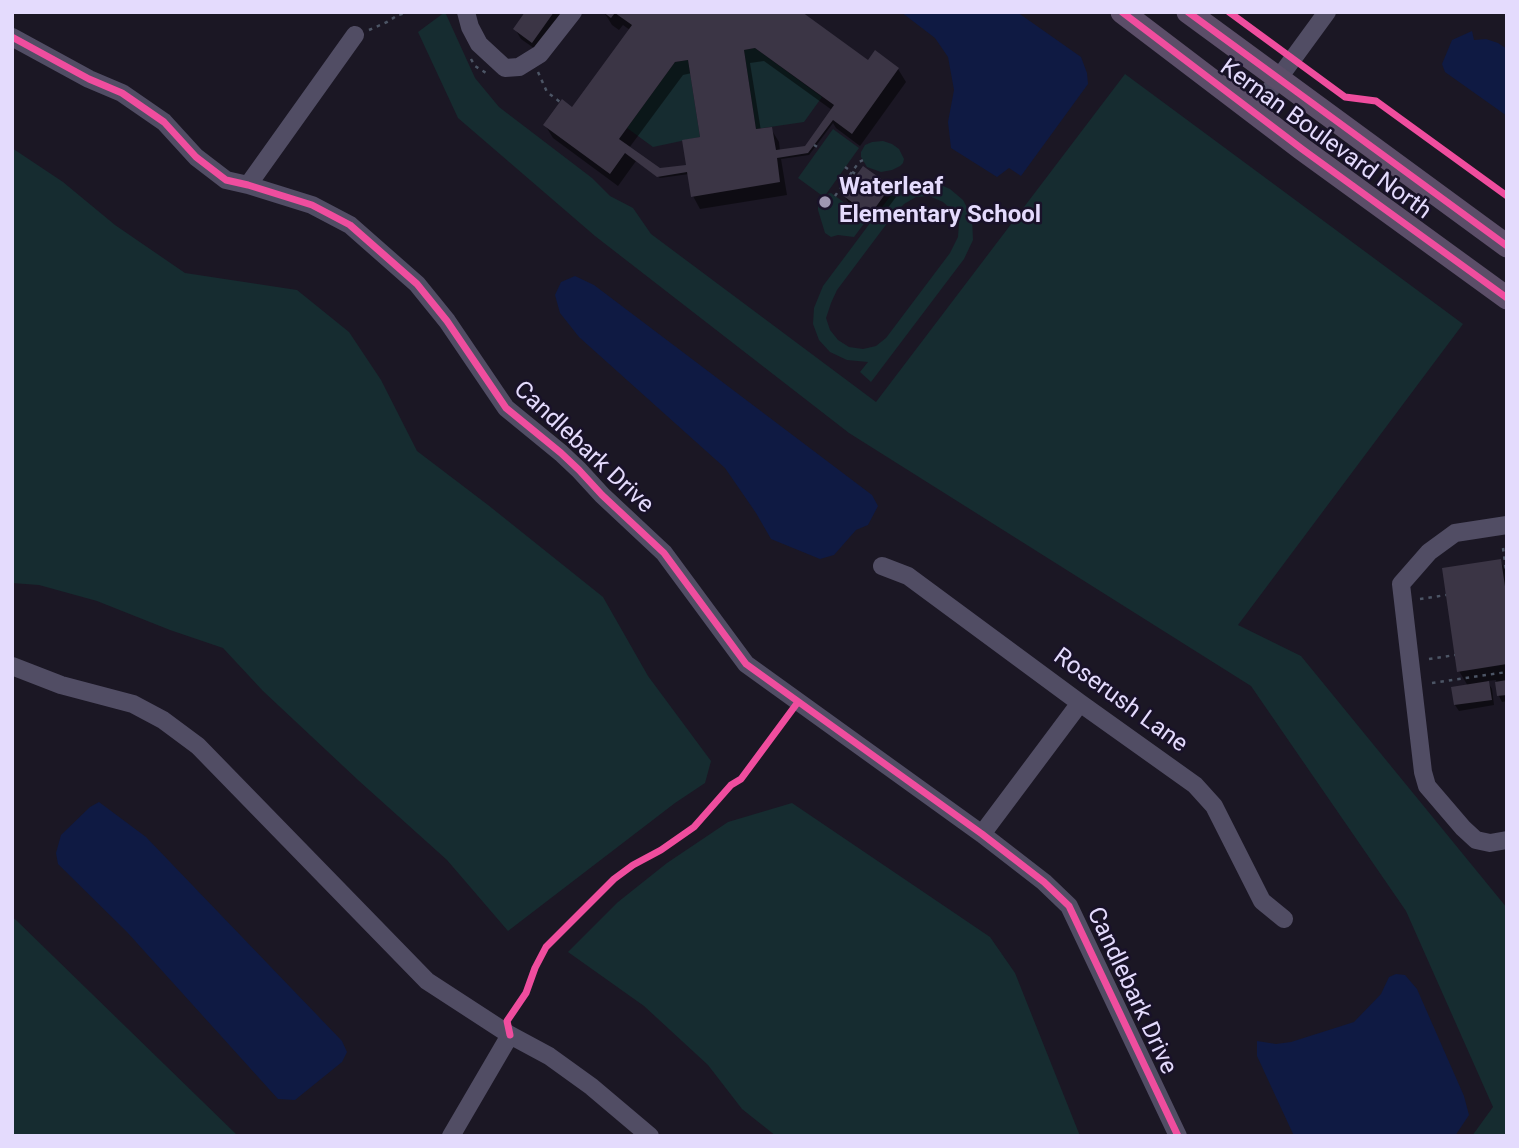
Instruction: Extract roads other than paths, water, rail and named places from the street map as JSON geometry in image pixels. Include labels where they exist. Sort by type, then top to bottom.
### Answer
[{"type":"main road","name":"Kernan Boulevard North","points":[[1122,12],[1302,149],[1507,298]]},
{"type":"main road","name":"Kernan Boulevard North","points":[[1188,12],[1507,246]]},
{"type":"street","points":[[471,17],[479,44],[505,68],[519,67],[540,54],[573,12]]},
{"type":"street","points":[[1254,112],[1327,12]]},
{"type":"street","points":[[248,185],[355,35]]},
{"type":"street","name":"Candlebark Drive","points":[[12,37],[89,79],[122,93],[164,122],[196,157],[226,180],[312,205],[350,225],[416,285],[447,321],[506,408],[579,470],[664,553],[746,664],[982,834],[1044,882],[1069,906],[1178,1136]]},
{"type":"street","points":[[1507,525],[1455,533],[1429,552],[1401,584],[1423,772],[1427,786],[1476,840],[1490,843],[1507,840]]},
{"type":"street","name":"Roserush Lane","points":[[882,566],[908,576],[1195,785],[1214,806],[1262,901],[1284,919]]},
{"type":"street","points":[[12,666],[61,685],[133,704],[163,720],[198,746],[427,981],[510,1035],[549,1056],[592,1087],[650,1136]]},
{"type":"street","points":[[982,834],[1080,703]]},
{"type":"street","points":[[450,1136],[510,1035]]},
{"type":"water","points":[[901,12],[1017,12],[1081,57],[1088,84],[1021,176],[1009,168],[997,177],[951,148],[948,122],[954,90],[948,57],[935,38]]},
{"type":"water","points":[[1472,31],[1474,40],[1486,39],[1507,49],[1507,116],[1445,72],[1442,64],[1452,40]]},
{"type":"water","points":[[575,276],[594,285],[872,495],[878,506],[868,525],[856,530],[834,555],[820,559],[771,539],[725,468],[579,337],[560,313],[555,295],[561,282]]},
{"type":"water","points":[[99,802],[146,837],[342,1041],[347,1052],[342,1062],[295,1100],[278,1099],[127,932],[58,864],[56,853],[61,835],[90,807]]},
{"type":"water","points":[[1396,974],[1405,975],[1417,989],[1464,1096],[1469,1115],[1455,1136],[1294,1136],[1257,1056],[1257,1041],[1276,1044],[1291,1042],[1354,1022],[1381,994],[1389,977]]},
{"type":"place","name":"Waterleaf Elementary School","points":[[825,202]]}]
